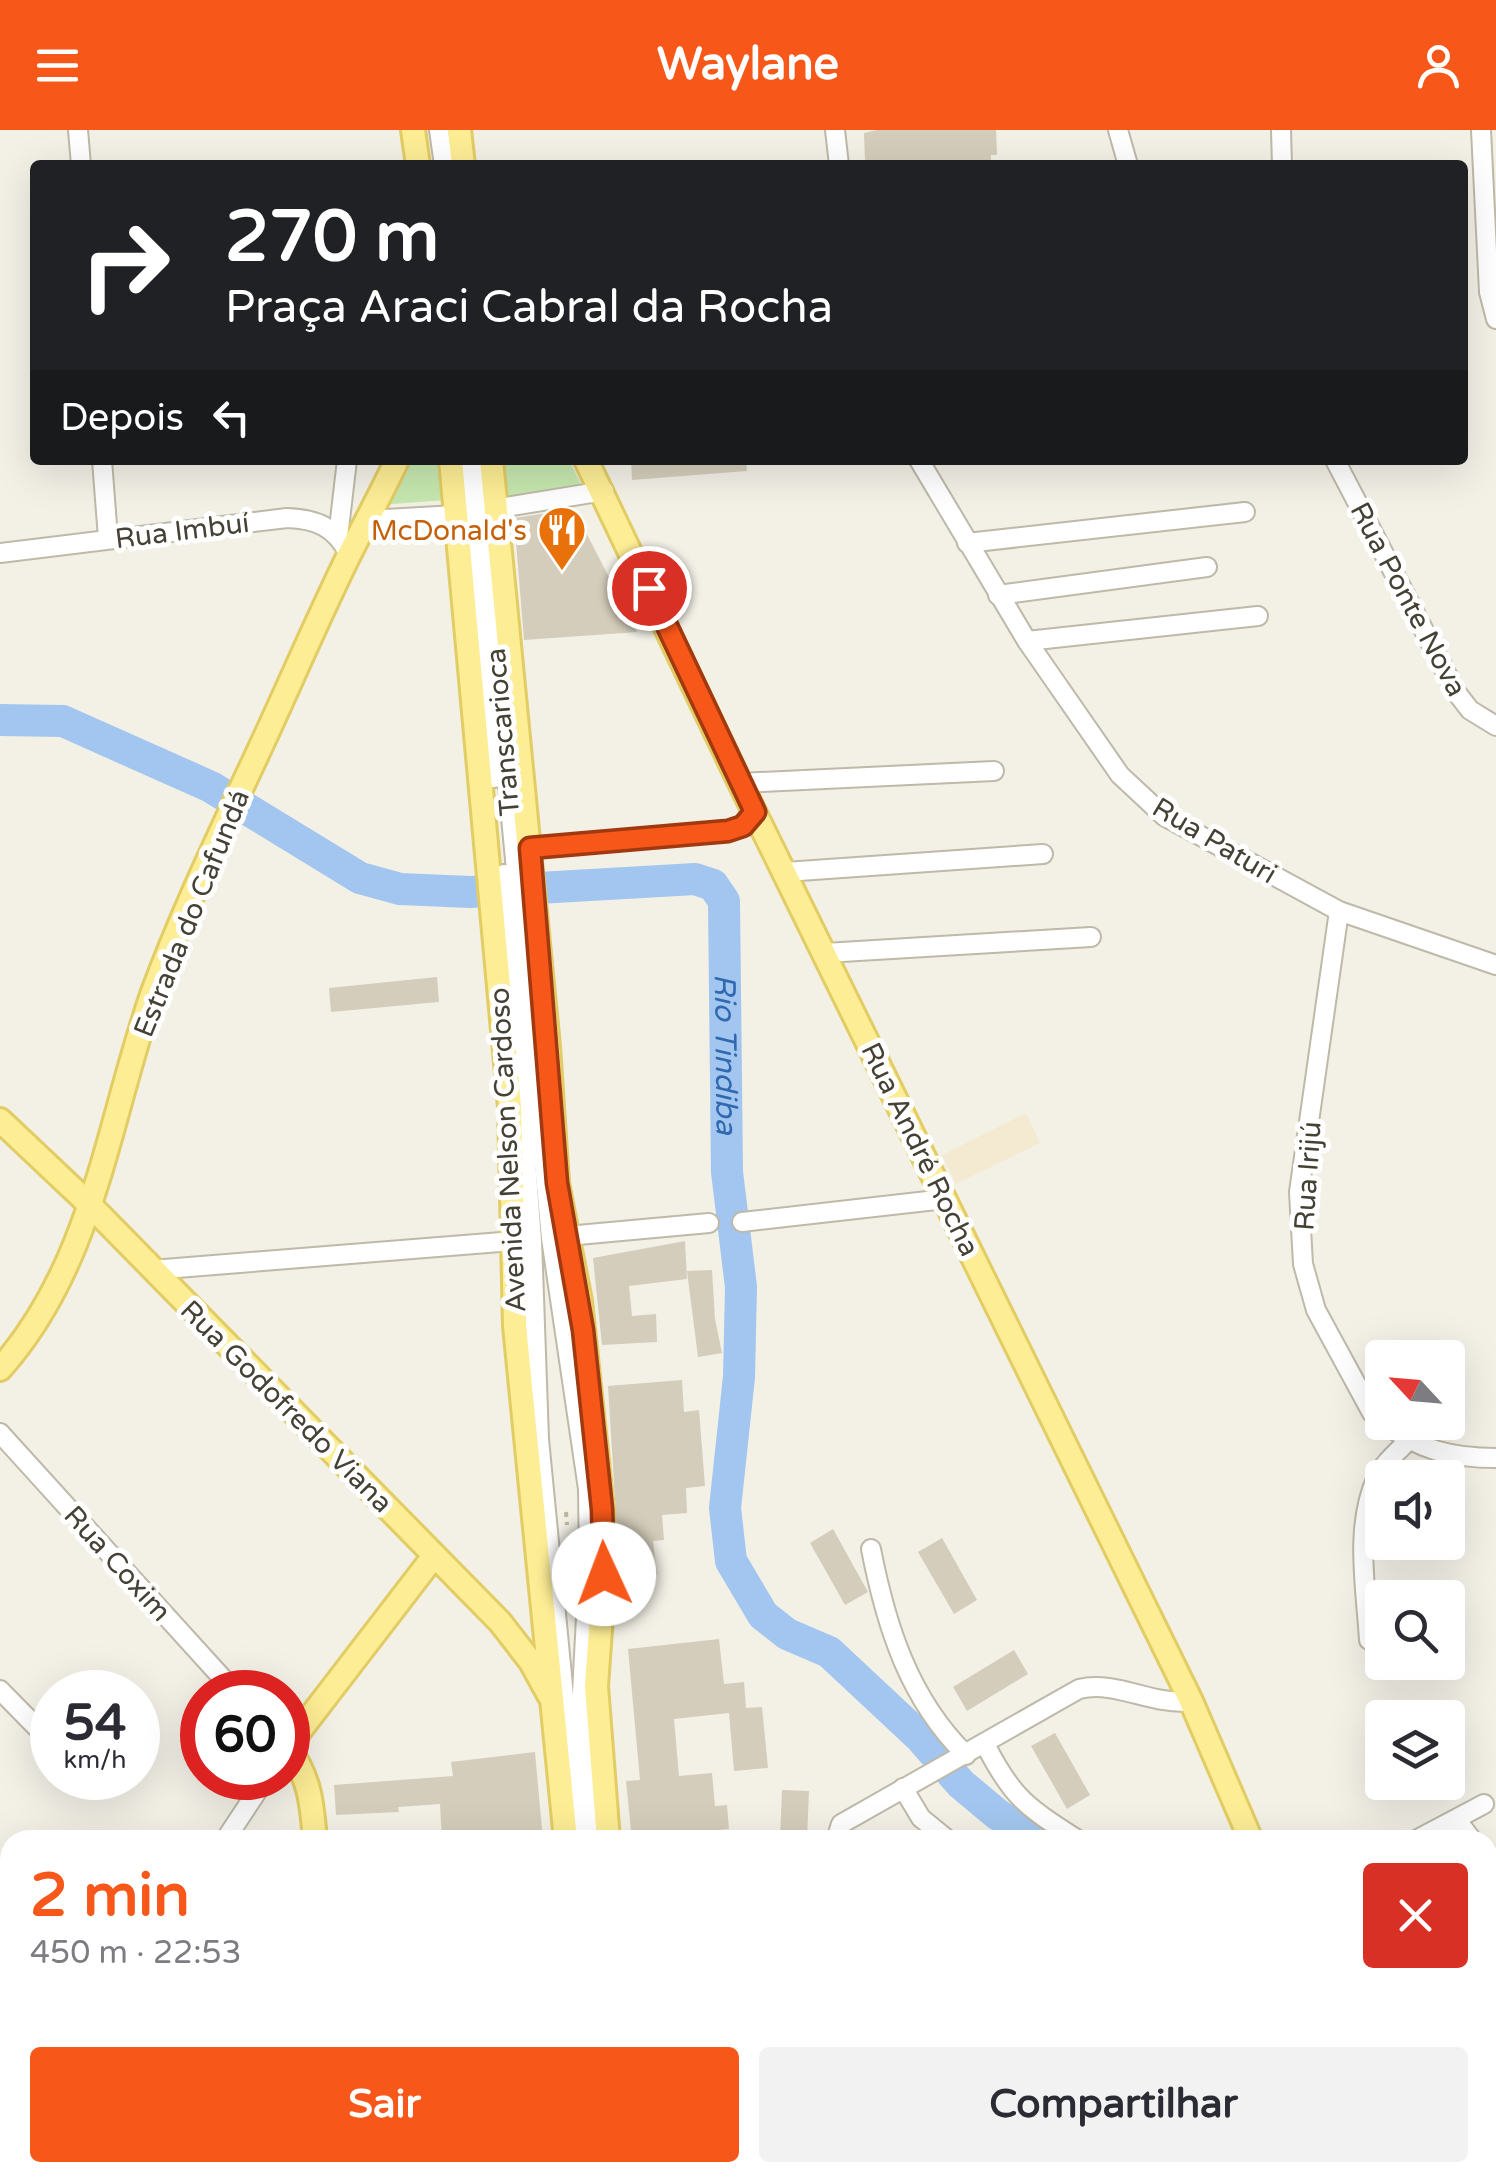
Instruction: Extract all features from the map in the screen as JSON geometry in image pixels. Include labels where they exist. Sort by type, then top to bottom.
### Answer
[{"type":"main road","points":[[413,130],[417,160]]},
{"type":"main road","points":[[459,130],[462,160]]},
{"type":"main road","name":"Estrada do Cafundá","points":[[0,1369],[47,1308],[91,1206],[110,1130],[154,992],[343,546],[368,520],[395,465]]},
{"type":"main road","name":"Avenida Nelson Cardoso","points":[[453,465],[476,512],[530,848],[512,890],[510,1107],[541,1239],[582,1316],[602,1509],[604,1574],[596,1686],[607,1830]]},
{"type":"main road","name":"Avenida Nelson Cardoso","points":[[490,465],[476,512],[512,890],[557,1183],[515,1326],[565,1830]]},
{"type":"main road","name":"Rua André Rocha","points":[[589,465],[740,783],[1190,1701],[1247,1830]]},
{"type":"main road","name":"Rua Godofredo Viana","points":[[0,1120],[91,1206],[516,1640],[542,1679],[554,1707]]},
{"type":"main road","points":[[310,1718],[434,1556]]},
{"type":"main road","points":[[310,1787],[315,1830]]},
{"type":"street","points":[[78,130],[81,160]]},
{"type":"street","points":[[423,130],[427,160]]},
{"type":"street","points":[[440,130],[443,160]]},
{"type":"street","points":[[835,130],[838,160]]},
{"type":"street","points":[[1118,130],[1127,160]]},
{"type":"street","points":[[1281,130],[1282,160]]},
{"type":"street","points":[[1481,130],[1489,292],[1496,319]]},
{"type":"street","points":[[102,465],[108,538]]},
{"type":"street","points":[[343,546],[347,465]]},
{"type":"street","points":[[465,465],[476,512]]},
{"type":"street","points":[[476,512],[477,465]]},
{"type":"street","name":"Rua Paturi","points":[[921,465],[1027,641],[1120,775],[1164,816],[1339,911],[1496,965]]},
{"type":"street","name":"Rua Ponte Nova","points":[[1337,465],[1456,692],[1470,710],[1496,726]]},
{"type":"street","points":[[368,520],[476,512],[604,491]]},
{"type":"street","points":[[967,543],[1245,512]]},
{"type":"street","name":"Rua Imbuí","points":[[0,553],[287,518],[319,522],[343,546]]},
{"type":"street","points":[[998,595],[1206,567]]},
{"type":"street","points":[[1027,641],[1258,616]]},
{"type":"street","points":[[740,783],[994,771]]},
{"type":"street","points":[[530,848],[728,831],[743,826],[755,812]]},
{"type":"street","points":[[785,872],[1043,854]]},
{"type":"street","name":"Rua Irijú","points":[[1339,911],[1300,1192],[1303,1264],[1316,1310],[1365,1400]]},
{"type":"street","points":[[825,954],[1090,937]]},
{"type":"street","points":[[742,1222],[945,1199]]},
{"type":"street","points":[[152,1270],[710,1223]]},
{"type":"street","points":[[541,1239],[540,1438],[577,1830]]},
{"type":"street","points":[[541,1239],[589,1505],[582,1711],[591,1830]]},
{"type":"street","name":"Rua Coxim","points":[[0,1433],[215,1670]]},
{"type":"street","name":"Rua Irijú","points":[[1405,1440],[1443,1453],[1496,1458]]},
{"type":"street","points":[[1366,1580],[1364,1535],[1368,1503],[1378,1474],[1407,1442]]},
{"type":"street","points":[[871,1550],[896,1651],[940,1730],[962,1757]]},
{"type":"street","points":[[839,1830],[841,1824],[1079,1689],[1094,1686],[1166,1702],[1190,1701]]},
{"type":"street","points":[[0,1690],[30,1721]]},
{"type":"street","points":[[985,1744],[1002,1777],[1026,1806],[1063,1830]]},
{"type":"street","points":[[910,1784],[922,1818],[936,1830]]},
{"type":"street","points":[[232,1830],[251,1800]]},
{"type":"street","points":[[1436,1830],[1484,1804]]},
{"type":"street","points":[[1457,1820],[1464,1830]]},
{"type":"shaded area","points":[[1026,1113],[1040,1143],[956,1184],[942,1155]]},
{"type":"green space","points":[[400,465],[443,465],[446,500],[380,505]]},
{"type":"green space","points":[[502,465],[572,465],[582,486],[505,499]]},
{"type":"building","points":[[996,130],[997,155],[991,155],[991,160],[865,160],[864,133]]},
{"type":"building","points":[[631,465],[746,465],[747,471],[632,480]]},
{"type":"building","name":"McDonald's","points":[[574,509],[637,632],[524,640],[514,518]]},
{"type":"building","points":[[437,977],[439,1002],[331,1012],[329,988]]},
{"type":"building","points":[[685,1241],[687,1279],[629,1286],[632,1316],[656,1314],[657,1342],[602,1345],[593,1258]]},
{"type":"building","points":[[712,1270],[722,1353],[698,1357],[687,1271]]},
{"type":"building","points":[[682,1380],[684,1412],[699,1410],[705,1486],[686,1488],[687,1513],[662,1515],[664,1540],[653,1541],[657,1574],[620,1579],[608,1386]]},
{"type":"building","points":[[833,1529],[868,1592],[845,1605],[810,1543]]},
{"type":"building","points":[[942,1538],[977,1600],[954,1614],[918,1552]]},
{"type":"building","points":[[719,1639],[724,1684],[744,1682],[746,1708],[762,1707],[768,1768],[734,1771],[729,1713],[674,1719],[679,1776],[712,1773],[715,1806],[727,1805],[729,1829],[631,1830],[626,1781],[640,1780],[628,1649]]},
{"type":"building","points":[[1014,1650],[1028,1674],[967,1711],[953,1687]]},
{"type":"building","points":[[1055,1733],[1090,1795],[1067,1809],[1031,1746]]},
{"type":"building","points":[[535,1752],[542,1830],[441,1830],[440,1804],[398,1807],[399,1812],[336,1815],[334,1785],[453,1776],[451,1762]]},
{"type":"building","points":[[782,1790],[809,1791],[807,1830],[780,1830]]},
{"type":"waterway","name":"Rio Tindiba","points":[[0,720],[63,721],[211,787],[360,878],[400,889],[470,892],[695,879],[713,885],[724,901],[727,1172],[741,1287],[739,1377],[725,1508],[731,1561],[763,1615],[787,1634],[829,1652],[920,1737],[961,1784],[1021,1830]]},
{"type":"place","name":"McDonald's","points":[[562,572]]},
{"type":"route","points":[[604,1574],[602,1509],[580,1301],[557,1183],[530,848],[728,831],[743,826],[755,812],[649,588]]}]
